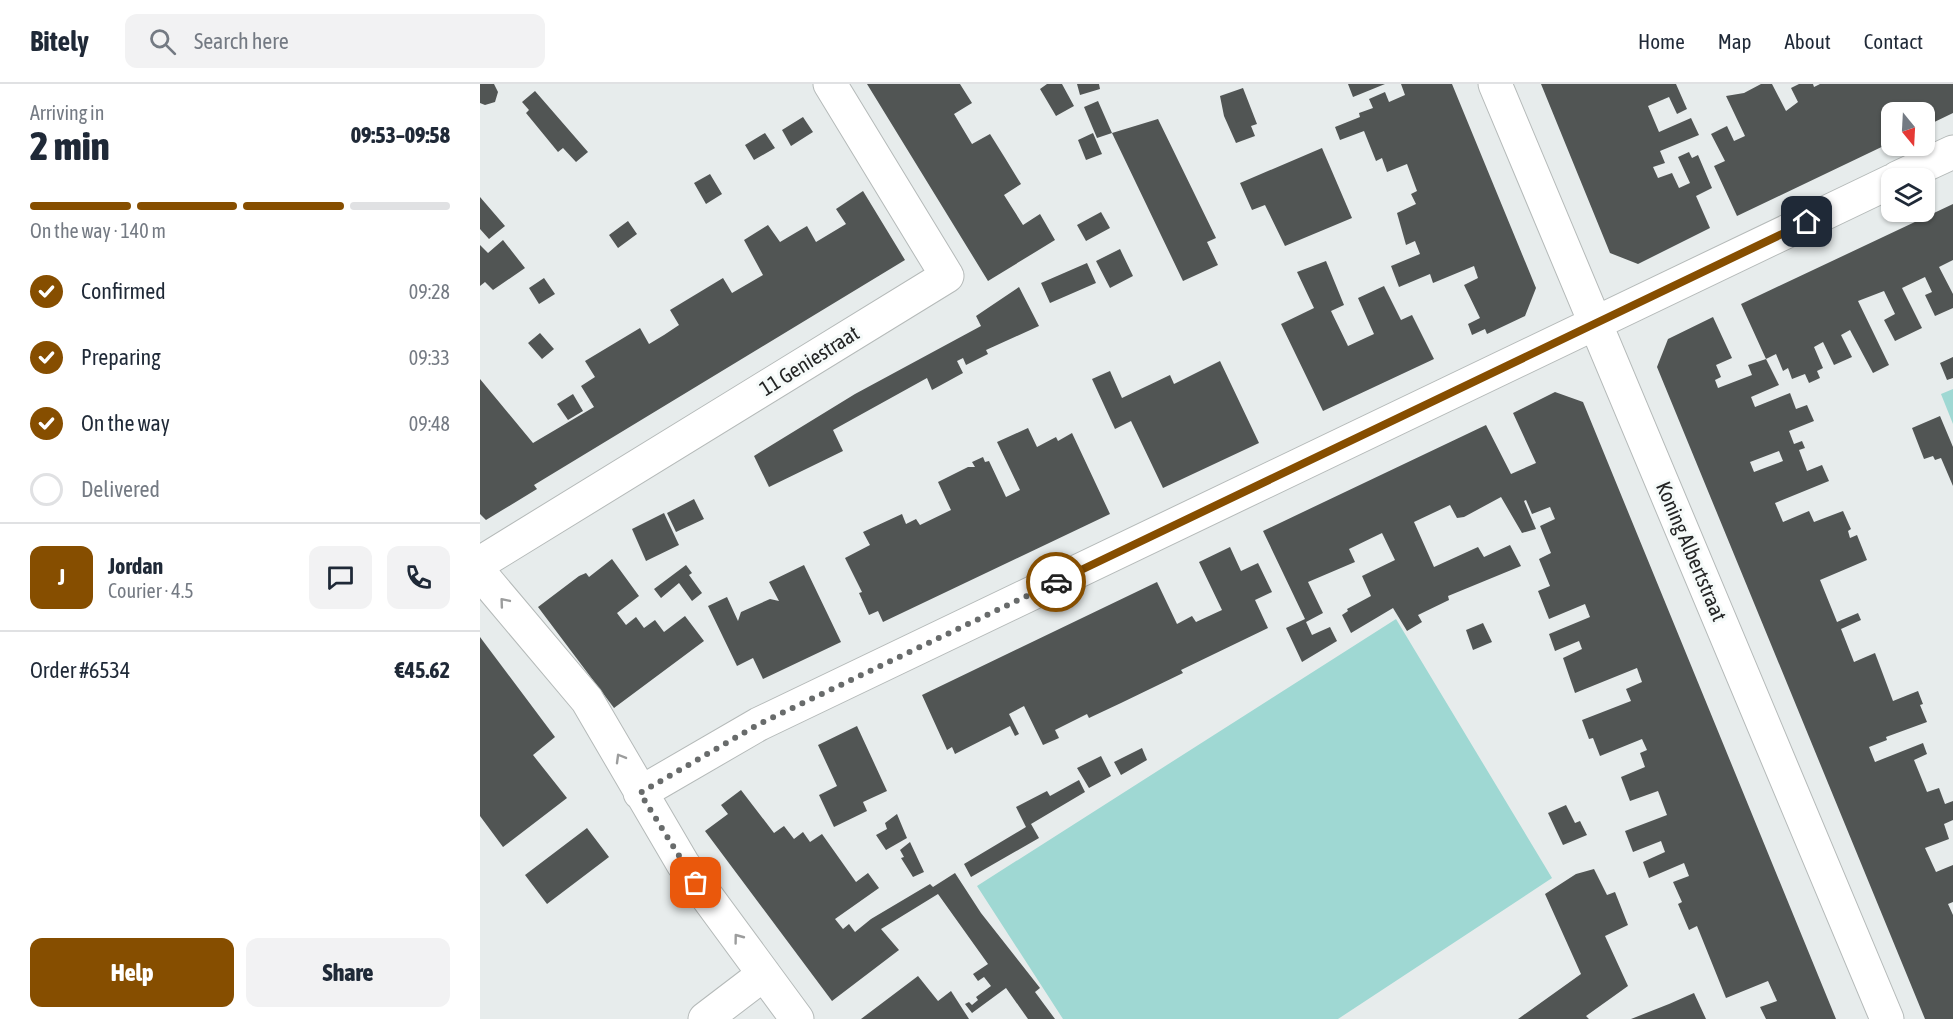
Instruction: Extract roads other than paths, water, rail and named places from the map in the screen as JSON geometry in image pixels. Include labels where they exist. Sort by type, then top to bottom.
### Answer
[{"type":"street","name":"11 Geniestraat","points":[[480,563],[947,276],[830,84]]},
{"type":"street","name":"Koning Albertstraat","points":[[1495,84],[1887,1019]]},
{"type":"street","points":[[1919,168],[1953,152]]},
{"type":"street","points":[[640,793],[759,724],[1881,186]]},
{"type":"street","points":[[480,573],[587,700],[683,864],[798,1019]]},
{"type":"street","points":[[705,1019],[764,974]]}]
